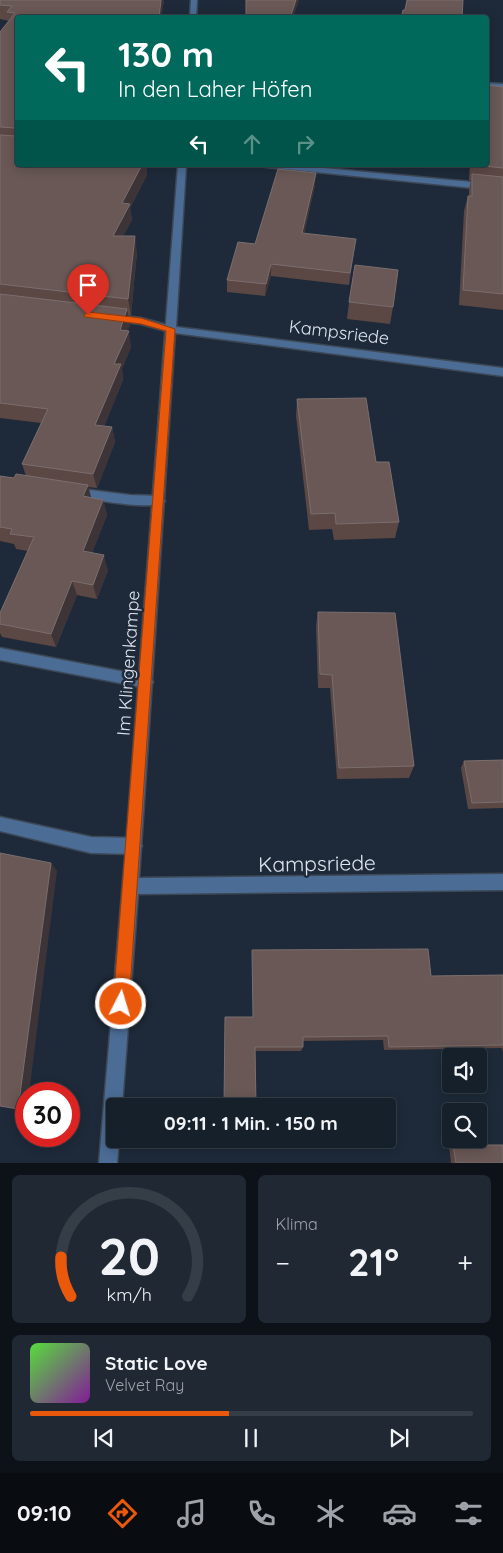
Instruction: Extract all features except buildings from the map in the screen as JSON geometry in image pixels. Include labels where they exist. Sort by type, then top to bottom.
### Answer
[{"type":"street","points":[[193,15],[194,0]]},
{"type":"street","points":[[489,85],[503,86]]},
{"type":"street","name":"Im Klingenkampe","points":[[108,1163],[134,846],[182,167]]},
{"type":"street","points":[[287,167],[503,188]]},
{"type":"street","name":"Kampsriede","points":[[103,317],[141,321],[170,329],[227,338],[503,372]]},
{"type":"street","points":[[65,491],[130,500],[159,501]]},
{"type":"street","points":[[0,654],[146,682]]},
{"type":"street","points":[[0,824],[91,846],[134,846]]},
{"type":"street","name":"Kampsriede","points":[[131,886],[503,882]]},
{"type":"route","points":[[88,315],[141,321],[170,329],[158,519],[121,1004]]}]
